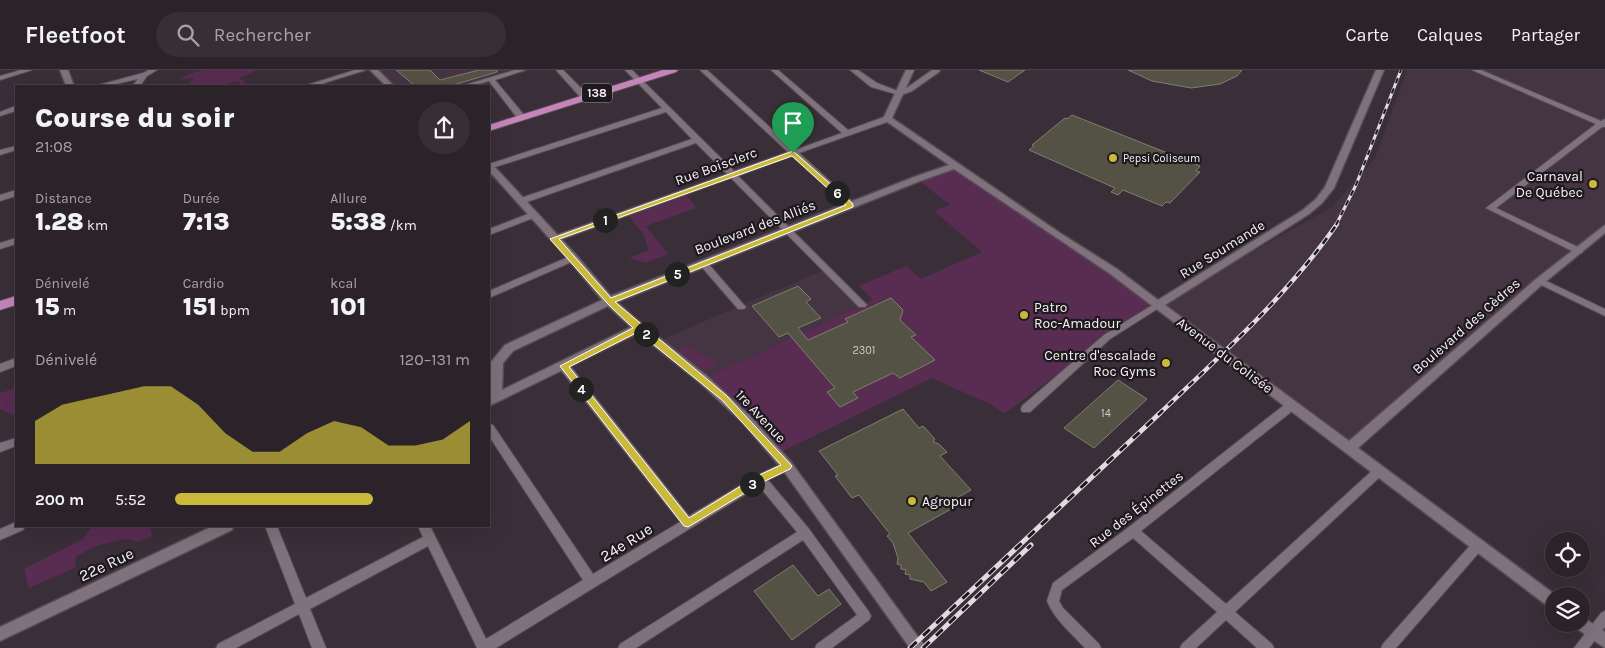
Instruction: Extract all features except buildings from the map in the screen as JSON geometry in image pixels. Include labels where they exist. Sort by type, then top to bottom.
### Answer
[{"type":"main road","name":"138","points":[[490,128],[673,70]]},
{"type":"main road","points":[[0,306],[15,300]]},
{"type":"street","points":[[0,78],[29,70]]},
{"type":"street","points":[[64,70],[70,85]]},
{"type":"street","points":[[103,85],[145,75],[154,70]]},
{"type":"street","points":[[311,85],[363,70]]},
{"type":"street","points":[[374,70],[389,85]]},
{"type":"street","points":[[469,85],[523,70]]},
{"type":"street","points":[[559,70],[585,97]]},
{"type":"street","points":[[628,70],[862,305]]},
{"type":"street","points":[[703,70],[851,205]]},
{"type":"street","points":[[774,70],[848,134]]},
{"type":"street","points":[[853,70],[874,85],[899,93],[910,89],[937,70]]},
{"type":"street","points":[[887,120],[910,70]]},
{"type":"street","name":"Rue Soumande","points":[[1026,409],[1107,337],[1306,212],[1319,201],[1328,188],[1380,70]]},
{"type":"street","points":[[1475,70],[1604,123]]},
{"type":"street","points":[[137,85],[145,75]]},
{"type":"street","points":[[491,79],[520,117]]},
{"type":"street","points":[[0,114],[15,109]]},
{"type":"street","points":[[490,169],[668,109]]},
{"type":"street","name":"Rue Boisclerc","points":[[554,239],[887,120]]},
{"type":"street","name":"Avenue du Colisée","points":[[887,120],[1113,271],[1159,304],[1545,595]]},
{"type":"street","points":[[1579,251],[1490,208],[1604,123]]},
{"type":"street","points":[[521,201],[696,140]]},
{"type":"street","points":[[0,153],[15,148]]},
{"type":"street","name":"Boulevard des Alliés","points":[[492,400],[497,362],[510,348],[609,301],[786,230],[955,166]]},
{"type":"street","name":"1re Avenue","points":[[490,169],[573,258],[609,301],[724,398],[787,466],[919,648]]},
{"type":"street","points":[[0,198],[15,193]]},
{"type":"street","points":[[490,232],[533,215]]},
{"type":"street","name":"Boulevard des Cèdres","points":[[1350,448],[1540,281],[1605,228]]},
{"type":"street","points":[[0,246],[15,241]]},
{"type":"street","points":[[490,295],[573,258]]},
{"type":"street","points":[[703,263],[741,307]]},
{"type":"street","points":[[1540,281],[1605,313]]},
{"type":"street","points":[[492,400],[639,328]]},
{"type":"street","points":[[0,368],[15,362]]},
{"type":"street","points":[[564,366],[688,523]]},
{"type":"street","name":"Rue des Épinettes","points":[[1094,648],[1059,612],[1053,601],[1057,587],[1133,531],[1292,405]]},
{"type":"street","points":[[490,430],[592,583]]},
{"type":"street","points":[[0,448],[15,442]]},
{"type":"street","name":"24e Rue","points":[[484,648],[760,479],[787,466]]},
{"type":"street","points":[[1187,648],[1379,470]]},
{"type":"street","points":[[760,479],[805,532],[865,616],[822,648]]},
{"type":"street","points":[[0,534],[17,527]]},
{"type":"street","name":"22e Rue","points":[[0,634],[225,527]]},
{"type":"street","points":[[271,527],[319,648]]},
{"type":"street","points":[[424,527],[484,648]]},
{"type":"street","points":[[1133,531],[1267,648]]},
{"type":"street","points":[[626,648],[805,532]]},
{"type":"street","points":[[223,648],[430,539]]},
{"type":"street","points":[[1388,648],[1478,545]]},
{"type":"street","points":[[1590,625],[1605,617]]},
{"type":"street","points":[[1590,629],[1605,641]]},
{"type":"street","points":[[1581,648],[1586,632]]},
{"type":"shaded area","points":[[204,70],[257,70],[239,78],[245,82],[244,85],[241,85],[239,81],[221,85],[187,85],[194,78],[180,79],[188,74]]},
{"type":"shaded area","points":[[374,70],[523,70],[469,85],[389,85]]},
{"type":"shaded area","points":[[1407,70],[1605,70],[1605,226],[1349,448],[1159,304],[1332,207],[1375,158]]},
{"type":"shaded area","points":[[955,166],[1159,304],[1107,337],[1004,414],[990,404],[932,378],[777,454],[703,379],[873,300],[859,286],[906,266],[921,279],[982,252],[934,211],[950,205],[917,179]]},
{"type":"shaded area","points":[[687,195],[696,208],[646,226],[668,254],[646,263],[629,258],[649,250],[643,234],[629,216]]},
{"type":"shaded area","points":[[826,269],[862,305],[703,379],[656,342]]},
{"type":"shaded area","points":[[681,346],[718,362],[712,367],[703,370],[680,353],[678,350]]},
{"type":"shaded area","points":[[15,388],[15,414],[13,415],[0,409],[0,393]]},
{"type":"shaded area","points":[[91,527],[150,527],[152,536],[138,542],[126,539],[98,545],[76,556],[75,568],[29,588],[24,569],[83,539]]},
{"type":"railway","points":[[1336,225],[1356,185],[1401,70]]},
{"type":"railway","points":[[1158,415],[1275,300],[1297,276],[1337,224]]},
{"type":"railway","points":[[910,648],[1159,414]]},
{"type":"railway","points":[[923,648],[1031,545]]},
{"type":"place","name":"Pepsi Coliseum","points":[[1113,158]]},
{"type":"place","name":"Carnaval De Québec","points":[[1593,184]]},
{"type":"place","name":"Patro Roc-Amadour","points":[[1024,315]]},
{"type":"place","name":"Centre d'escalade Roc Gyms","points":[[1166,363]]},
{"type":"place","name":"Agropur","points":[[912,501]]},
{"type":"route","points":[[793,153],[554,239],[573,258],[609,301],[724,398],[746,419],[787,466],[760,479],[688,523],[564,366],[639,328],[609,301],[851,205],[793,153]]}]
